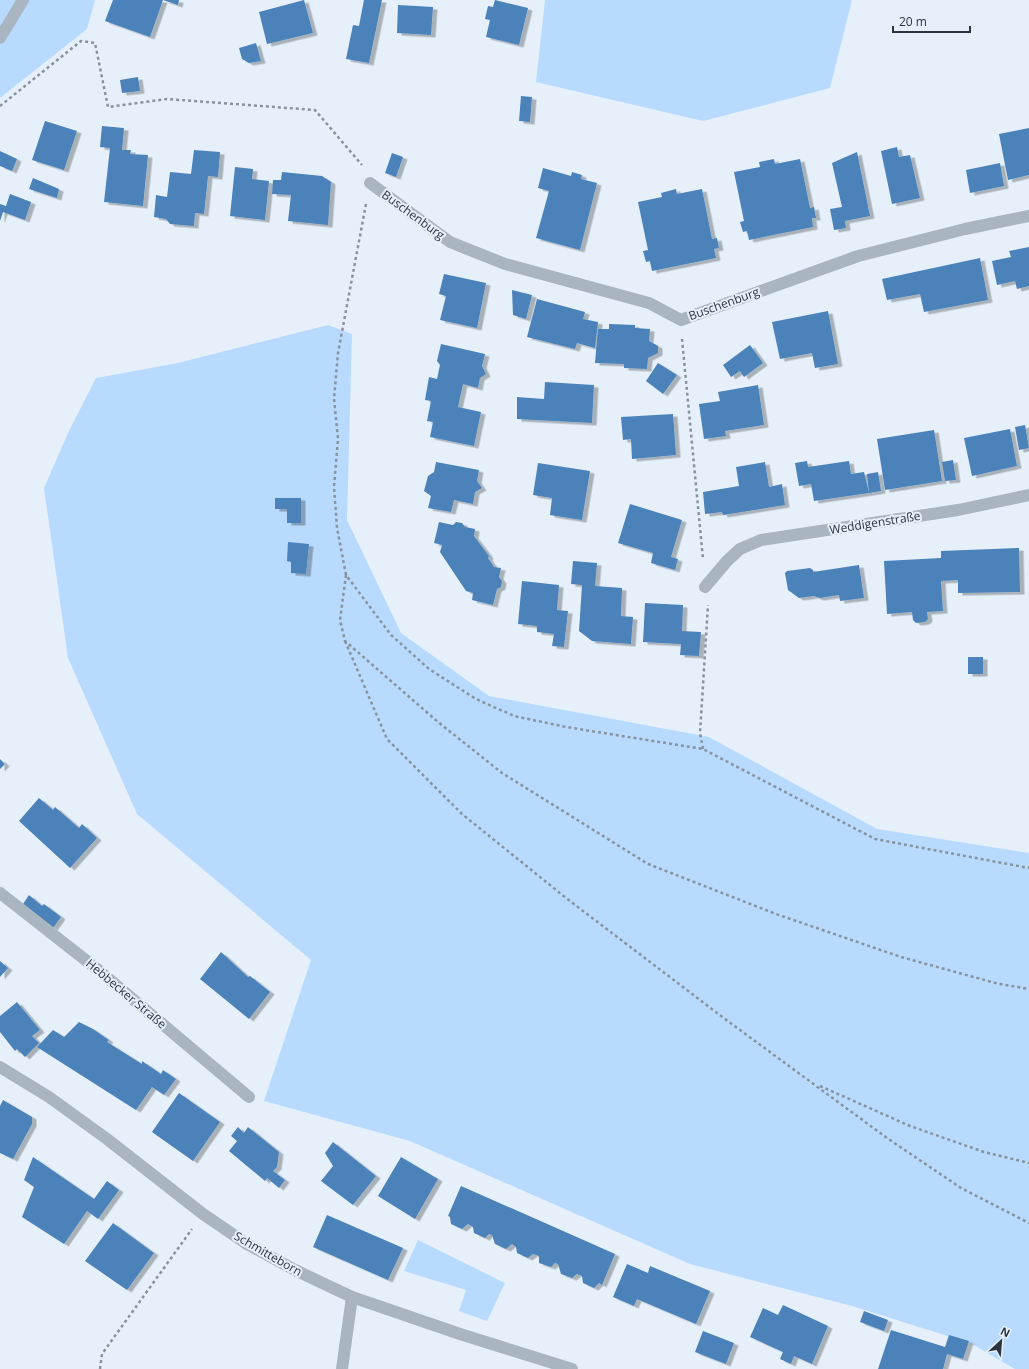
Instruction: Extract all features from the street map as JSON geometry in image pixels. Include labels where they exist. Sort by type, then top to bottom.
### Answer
[{"type":"street","points":[[0,38],[23,0]]},
{"type":"street","name":"Buschenburg","points":[[370,183],[450,242],[505,264],[649,303],[681,320],[858,256],[965,228],[1029,216]]},
{"type":"street","name":"Weddigenstraße","points":[[705,587],[727,561],[740,549],[762,540],[958,510],[1029,495]]},
{"type":"street","name":"Hebbecker Straße","points":[[0,893],[97,970],[249,1097]]},
{"type":"street","name":"Schmitteborn","points":[[0,1067],[49,1097],[107,1138],[203,1214],[268,1255],[295,1270],[352,1297],[532,1363],[572,1369]]},
{"type":"street","points":[[342,1369],[352,1297]]},
{"type":"path","points":[[0,106],[82,41],[95,43],[108,107],[167,99],[316,110],[361,162],[370,183],[338,353],[334,399],[338,439],[334,487],[336,528],[346,575],[340,620],[345,641],[387,739],[462,814],[572,903],[887,1138],[961,1188],[1029,1223]]},
{"type":"path","points":[[681,320],[705,587],[708,604],[700,733],[703,749]]},
{"type":"path","points":[[346,575],[391,635],[429,669],[476,699],[522,717],[566,727],[703,749],[875,839],[1029,868]]},
{"type":"path","points":[[345,641],[438,722],[502,773],[648,864],[776,914],[901,957],[999,984],[1029,989]]},
{"type":"path","points":[[815,1084],[910,1126],[984,1152],[1029,1163]]},
{"type":"path","points":[[100,1369],[102,1354],[203,1214]]},
{"type":"shaded area","points":[[0,0],[95,0],[87,29],[0,98]]},
{"type":"shaded area","points":[[545,0],[852,0],[830,88],[703,121],[536,82]]},
{"type":"shaded area","points":[[328,325],[352,334],[347,520],[401,633],[489,696],[709,737],[877,829],[1029,853],[1029,1369],[1015,1369],[970,1343],[852,1306],[690,1264],[410,1141],[264,1101],[311,960],[137,814],[68,658],[44,488],[69,431],[96,378],[178,363]]},
{"type":"shaded area","points":[[418,1240],[505,1283],[487,1321],[459,1311],[466,1290],[404,1271]]},
{"type":"building","points":[[113,0],[163,0],[150,37],[105,21]]},
{"type":"building","points":[[163,0],[179,0],[178,5]]},
{"type":"building","points":[[304,0],[313,33],[267,44],[259,12]]},
{"type":"building","points":[[364,0],[382,0],[369,63],[346,59],[353,25],[359,26]]},
{"type":"building","points":[[495,0],[528,8],[519,45],[486,37],[490,20],[485,19],[488,6],[493,7]]},
{"type":"building","points":[[398,5],[433,7],[431,35],[397,33]]},
{"type":"building","points":[[256,43],[261,61],[249,63],[242,59],[239,48]]},
{"type":"building","points":[[138,77],[140,91],[122,93],[120,80]]},
{"type":"building","points":[[521,96],[532,97],[530,122],[519,121]]},
{"type":"building","points":[[45,121],[77,131],[64,170],[32,160]]},
{"type":"building","points":[[102,126],[124,128],[122,150],[131,150],[130,154],[148,155],[143,206],[104,202],[110,148],[100,147]]},
{"type":"building","points":[[1029,128],[1029,175],[1008,180],[999,134]]},
{"type":"building","points":[[897,147],[899,157],[910,155],[920,198],[892,204],[881,151]]},
{"type":"building","points":[[194,150],[220,152],[218,177],[208,176],[204,214],[195,213],[194,226],[170,224],[166,219],[154,217],[156,195],[167,197],[170,172],[191,174]]},
{"type":"building","points":[[0,151],[17,159],[12,171],[0,166]]},
{"type":"building","points":[[857,152],[870,216],[845,221],[846,228],[834,230],[830,209],[842,207],[832,163]]},
{"type":"building","points":[[392,153],[403,157],[396,177],[385,173]]},
{"type":"building","points":[[774,159],[775,164],[800,159],[810,208],[814,207],[816,218],[812,218],[813,227],[749,240],[747,231],[743,232],[740,222],[744,221],[734,172],[760,167],[759,162]]},
{"type":"building","points":[[1000,163],[1004,186],[970,193],[966,170]]},
{"type":"building","points":[[235,167],[253,169],[252,179],[269,181],[265,220],[230,216]]},
{"type":"building","points":[[543,168],[571,176],[572,172],[582,175],[581,179],[597,183],[580,250],[536,238],[549,191],[538,188]]},
{"type":"building","points":[[282,172],[322,176],[331,182],[328,225],[288,221],[291,195],[272,194],[273,180],[281,180]]},
{"type":"building","points":[[33,178],[59,189],[57,198],[29,189]]},
{"type":"building","points":[[676,189],[677,194],[702,189],[712,239],[717,238],[719,248],[714,249],[716,258],[652,271],[650,261],[646,262],[643,251],[648,250],[638,202],[662,197],[661,193]]},
{"type":"building","points":[[10,194],[31,202],[25,220],[3,212],[0,221],[0,204],[6,206]]},
{"type":"building","points":[[1029,247],[1029,286],[1017,289],[1015,281],[997,285],[992,261],[1011,257],[1009,251]]},
{"type":"building","points":[[980,258],[988,300],[924,312],[920,294],[887,300],[882,279]]},
{"type":"building","points":[[444,274],[486,283],[477,328],[440,320],[446,296],[439,294]]},
{"type":"building","points":[[512,290],[532,295],[526,319],[513,315]]},
{"type":"building","points":[[537,299],[585,312],[583,319],[598,322],[595,348],[577,343],[575,349],[527,337]]},
{"type":"building","points":[[828,311],[838,364],[815,368],[812,353],[780,359],[772,322]]},
{"type":"building","points":[[609,324],[635,325],[635,328],[650,329],[649,341],[658,346],[658,353],[648,358],[647,369],[624,368],[624,364],[595,363],[598,329],[609,329]]},
{"type":"building","points":[[441,344],[485,354],[482,366],[486,374],[480,378],[478,388],[463,384],[458,407],[481,412],[474,446],[430,437],[433,422],[427,421],[431,401],[425,400],[429,377],[437,379],[440,365],[437,361]]},
{"type":"building","points":[[750,345],[763,363],[744,377],[740,371],[731,377],[723,365]]},
{"type":"building","points":[[658,363],[677,375],[663,394],[646,381]]},
{"type":"building","points":[[545,382],[594,385],[592,423],[517,419],[517,397],[544,399]]},
{"type":"building","points":[[758,385],[764,425],[725,431],[726,436],[704,439],[699,404],[720,401],[718,392]]},
{"type":"building","points":[[673,414],[676,455],[632,459],[631,439],[623,440],[621,417]]},
{"type":"building","points":[[1025,425],[1029,448],[1019,450],[1015,427]]},
{"type":"building","points":[[1010,429],[1017,466],[972,476],[964,438]]},
{"type":"building","points":[[934,430],[942,481],[885,490],[877,439]]},
{"type":"building","points":[[953,460],[956,480],[945,481],[942,462]]},
{"type":"building","points":[[807,461],[808,467],[849,461],[851,474],[864,472],[869,493],[814,501],[811,484],[799,486],[795,463]]},
{"type":"building","points":[[436,462],[479,470],[477,481],[482,488],[475,492],[473,504],[454,500],[451,512],[428,508],[431,496],[424,491],[428,476],[434,472]]},
{"type":"building","points":[[765,462],[769,487],[782,484],[785,505],[723,515],[722,512],[705,514],[703,492],[739,486],[736,467]]},
{"type":"building","points":[[538,463],[590,471],[582,520],[550,515],[552,498],[533,495]]},
{"type":"building","points":[[878,472],[881,491],[869,493],[867,474]]},
{"type":"building","points":[[275,498],[301,498],[301,523],[287,523],[287,509],[275,509]]},
{"type":"building","points":[[630,504],[682,520],[671,557],[678,559],[675,570],[651,563],[653,553],[618,543]]},
{"type":"building","points":[[439,522],[453,525],[456,522],[462,523],[465,527],[475,529],[474,536],[489,556],[488,558],[494,567],[501,568],[499,577],[502,581],[501,587],[497,589],[493,605],[472,600],[473,593],[466,591],[440,552],[442,545],[434,543]]},
{"type":"building","points":[[288,542],[309,544],[306,574],[291,573],[291,562],[287,561]]},
{"type":"building","points":[[1019,548],[1020,592],[958,593],[958,580],[941,581],[943,611],[927,612],[928,619],[925,622],[916,623],[913,620],[912,612],[887,614],[884,561],[941,558],[941,551]]},
{"type":"building","points":[[573,561],[597,563],[595,586],[622,588],[621,616],[633,617],[631,644],[592,641],[579,631],[582,585],[571,584]]},
{"type":"building","points":[[859,565],[864,598],[840,601],[839,595],[820,598],[814,596],[799,598],[788,590],[785,573],[787,571],[810,568],[813,572]]},
{"type":"building","points":[[522,581],[559,585],[557,610],[568,611],[564,647],[552,646],[554,634],[537,632],[537,626],[518,624]]},
{"type":"building","points":[[645,603],[683,605],[682,631],[701,632],[699,656],[680,655],[681,644],[643,642]]},
{"type":"building","points":[[968,657],[983,657],[983,674],[968,674]]},
{"type":"building","points":[[0,759],[5,764],[0,769]]},
{"type":"building","points":[[39,798],[53,810],[55,807],[79,828],[82,824],[97,838],[70,868],[19,821]]},
{"type":"building","points":[[29,895],[42,906],[44,904],[61,917],[53,928],[23,904]]},
{"type":"building","points":[[221,952],[248,977],[250,976],[270,992],[249,1019],[200,979]]},
{"type":"building","points":[[0,961],[8,968],[0,977]]},
{"type":"building","points":[[17,1002],[40,1030],[32,1036],[39,1043],[25,1057],[17,1049],[15,1051],[0,1032],[0,1016]]},
{"type":"building","points":[[79,1022],[93,1029],[109,1040],[107,1042],[142,1064],[142,1061],[161,1074],[163,1070],[176,1079],[164,1095],[152,1087],[136,1110],[37,1047],[53,1030],[64,1037]]},
{"type":"building","points":[[179,1093],[220,1122],[193,1161],[152,1132]]},
{"type":"building","points":[[3,1100],[32,1117],[32,1124],[13,1159],[0,1153],[0,1106]]},
{"type":"building","points":[[238,1127],[244,1133],[248,1127],[279,1152],[277,1167],[273,1171],[285,1180],[279,1188],[267,1178],[265,1181],[229,1151],[237,1141],[231,1136]]},
{"type":"building","points":[[333,1142],[376,1176],[353,1205],[321,1181],[333,1166],[325,1153]]},
{"type":"building","points":[[33,1157],[94,1199],[107,1181],[119,1190],[98,1219],[87,1211],[64,1244],[22,1217],[34,1187],[24,1180]]},
{"type":"building","points":[[401,1157],[438,1179],[415,1219],[378,1196]]},
{"type":"building","points":[[461,1186],[615,1254],[602,1285],[599,1283],[594,1288],[583,1283],[582,1276],[577,1274],[572,1278],[561,1274],[558,1264],[555,1263],[551,1267],[539,1263],[539,1256],[533,1254],[528,1258],[517,1253],[516,1247],[512,1244],[506,1249],[495,1244],[492,1235],[489,1234],[485,1238],[474,1233],[473,1227],[468,1224],[462,1229],[451,1224],[450,1217],[448,1216]]},
{"type":"building","points":[[327,1215],[403,1248],[388,1280],[313,1247]]},
{"type":"building","points":[[113,1223],[154,1253],[127,1290],[85,1261]]},
{"type":"building","points":[[627,1264],[648,1273],[650,1266],[710,1291],[696,1324],[637,1299],[634,1306],[613,1297]]},
{"type":"building","points":[[783,1305],[828,1326],[812,1364],[794,1356],[791,1364],[780,1359],[783,1352],[750,1337],[763,1308],[778,1315]]},
{"type":"building","points":[[864,1311],[888,1320],[884,1331],[860,1322]]},
{"type":"building","points":[[891,1330],[945,1347],[949,1335],[969,1341],[963,1359],[947,1354],[943,1369],[878,1369]]},
{"type":"building","points":[[703,1331],[734,1343],[726,1364],[695,1352]]}]
